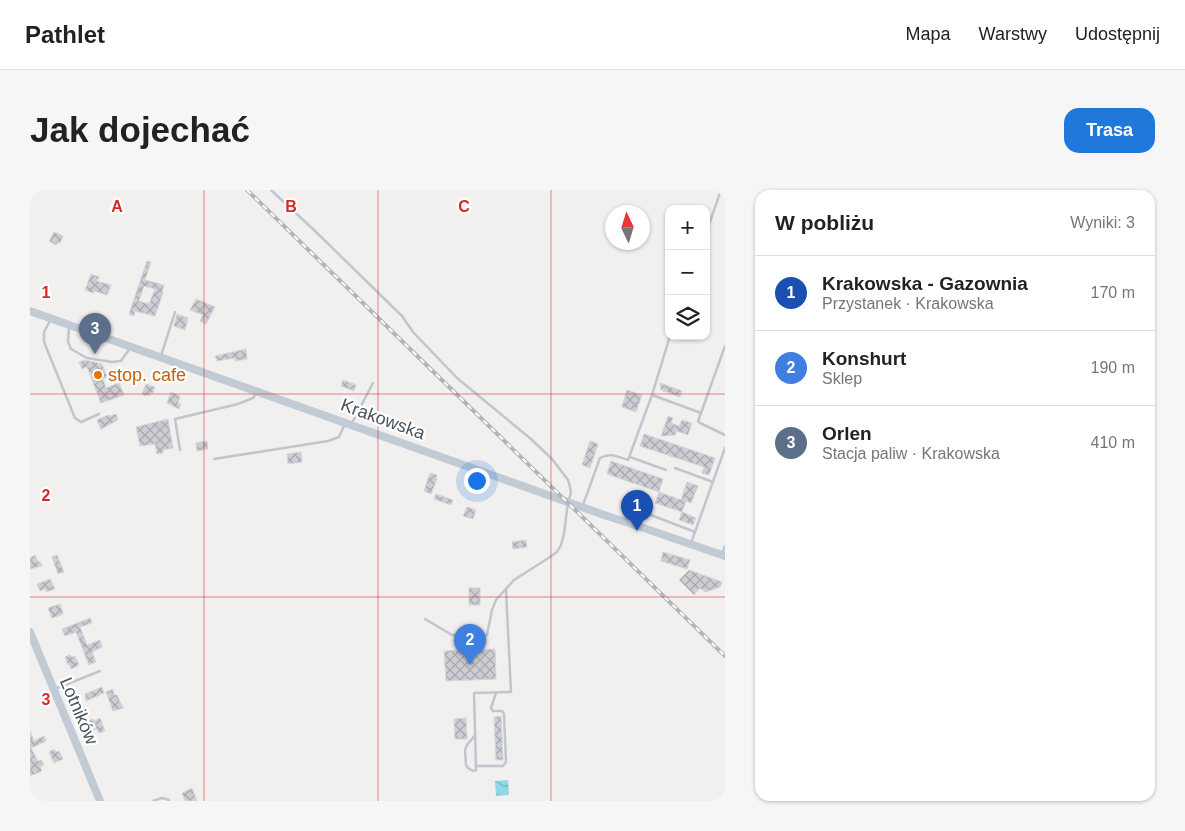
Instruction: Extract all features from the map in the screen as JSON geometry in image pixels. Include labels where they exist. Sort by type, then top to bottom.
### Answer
[{"type":"main road","name":"Krakowska","points":[[30,311],[723,556]]},
{"type":"main road","name":"Lotników","points":[[30,632],[100,801]]},
{"type":"lane","points":[[271,190],[402,316],[413,332],[457,378],[531,439],[552,459],[568,480],[571,493],[561,544],[556,552],[524,574],[496,600],[487,635],[452,635],[425,619]]},
{"type":"lane","points":[[710,222],[721,191],[725,193]]},
{"type":"lane","points":[[161,357],[175,312]]},
{"type":"lane","points":[[51,318],[44,332],[44,342],[75,418],[81,422],[99,414]]},
{"type":"lane","points":[[70,324],[68,342],[71,349],[87,358],[112,362],[121,361],[131,346]]},
{"type":"lane","points":[[582,507],[600,458],[610,455],[628,460],[652,395],[669,340]]},
{"type":"lane","points":[[725,346],[723,356],[698,421],[700,424],[725,435]]},
{"type":"lane","points":[[214,459],[328,441],[339,436],[373,383]]},
{"type":"lane","points":[[180,450],[175,419],[238,404],[253,398],[258,392]]},
{"type":"lane","points":[[652,395],[701,413]]},
{"type":"lane","points":[[690,544],[725,448]]},
{"type":"lane","points":[[629,457],[666,470]]},
{"type":"lane","points":[[675,468],[713,482]]},
{"type":"lane","points":[[643,512],[695,532]]},
{"type":"lane","points":[[723,556],[725,546]]},
{"type":"lane","points":[[476,735],[466,747],[466,765],[474,771],[476,766],[476,735],[474,693],[511,692],[506,589]]},
{"type":"lane","points":[[54,689],[100,670]]},
{"type":"lane","points":[[476,766],[503,766],[506,762],[504,714],[502,711],[494,711],[491,708],[496,692]]},
{"type":"lane","points":[[154,801],[162,798],[169,801]]},
{"type":"water","points":[[508,780],[509,795],[496,796],[495,781]]},
{"type":"building","points":[[54,232],[63,236],[60,243],[58,242],[56,245],[49,241]]},
{"type":"building","points":[[147,261],[151,262],[145,280],[164,285],[155,316],[135,311],[134,316],[129,314]],"holes":[[[144,286],[155,289],[149,304],[139,301]]]},
{"type":"building","points":[[91,274],[99,277],[97,281],[111,285],[107,295],[85,290]]},
{"type":"building","points":[[196,299],[215,307],[206,324],[200,321],[203,315],[190,310]]},
{"type":"building","points":[[177,314],[188,318],[185,330],[174,326]]},
{"type":"building","points":[[246,349],[247,359],[235,361],[235,358],[217,361],[215,356]]},
{"type":"building","points":[[85,360],[102,364],[107,377],[103,379],[106,388],[119,383],[124,395],[101,403],[87,367],[82,369],[79,362]]},
{"type":"building","points":[[343,380],[356,385],[354,391],[341,386]]},
{"type":"building","points":[[660,383],[682,391],[680,397],[661,390]]},
{"type":"building","points":[[146,384],[155,387],[150,396],[142,394]]},
{"type":"building","points":[[627,390],[642,395],[636,412],[622,407]]},
{"type":"building","points":[[171,392],[180,396],[178,403],[181,404],[179,409],[167,403]]},
{"type":"building","points":[[116,414],[118,420],[101,429],[97,420]]},
{"type":"building","points":[[668,416],[673,418],[671,423],[679,426],[682,420],[692,423],[688,435],[677,431],[675,435],[661,436]]},
{"type":"building","points":[[168,419],[173,448],[163,450],[163,453],[157,454],[155,444],[140,446],[136,427]]},
{"type":"building","points":[[644,434],[715,458],[709,475],[702,473],[704,467],[640,446]]},
{"type":"building","points":[[207,441],[208,449],[197,451],[196,443]]},
{"type":"building","points":[[590,441],[598,444],[590,468],[582,465]]},
{"type":"building","points":[[301,452],[302,462],[288,464],[287,454]]},
{"type":"building","points":[[611,461],[663,479],[659,492],[607,474]]},
{"type":"building","points":[[430,473],[437,475],[431,494],[424,491]]},
{"type":"building","points":[[687,482],[698,486],[691,503],[686,501],[682,512],[655,503],[659,492],[681,500]]},
{"type":"building","points":[[436,494],[453,500],[451,505],[434,499]]},
{"type":"building","points":[[467,507],[476,510],[473,519],[463,516]]},
{"type":"building","points":[[682,512],[696,518],[693,525],[679,520]]},
{"type":"building","points":[[526,540],[527,547],[513,549],[512,542]]},
{"type":"building","points":[[663,552],[690,560],[687,569],[661,561]]},
{"type":"building","points":[[35,555],[42,566],[30,569],[30,558]]},
{"type":"building","points":[[57,555],[64,572],[58,574],[52,557]]},
{"type":"building","points":[[689,570],[722,582],[720,587],[705,592],[700,588],[694,595],[679,580]]},
{"type":"building","points":[[50,579],[55,589],[46,592],[45,589],[40,591],[37,584]]},
{"type":"building","points":[[469,588],[480,588],[480,605],[469,605]]},
{"type":"building","points":[[60,604],[63,614],[52,618],[48,608]]},
{"type":"building","points":[[90,618],[92,623],[80,627],[87,645],[100,640],[102,647],[92,652],[96,662],[89,665],[76,632],[65,636],[62,629]]},
{"type":"building","points":[[495,649],[496,679],[446,681],[444,651]]},
{"type":"building","points":[[70,655],[72,657],[75,656],[79,665],[71,669],[65,657]]},
{"type":"building","points":[[102,687],[104,693],[86,701],[85,694]]},
{"type":"building","points":[[113,689],[114,695],[117,695],[123,708],[113,711],[106,692]]},
{"type":"building","points":[[501,716],[503,760],[496,760],[494,717]]},
{"type":"building","points":[[100,718],[105,731],[99,733],[97,729],[87,733],[83,723]]},
{"type":"building","points":[[466,718],[467,739],[455,739],[454,719]]},
{"type":"building","points":[[30,731],[34,741],[44,736],[46,741],[31,748],[38,761],[41,760],[44,765],[40,767],[42,771],[30,776]]},
{"type":"building","points":[[54,749],[56,752],[59,751],[63,759],[54,763],[49,752]]},
{"type":"building","points":[[192,788],[197,801],[185,801],[182,793]]},
{"type":"railway","points":[[247,190],[725,656]]},
{"type":"place","name":"Orlen","points":[[95,354]]},
{"type":"place","name":"stop. cafe","points":[[98,375]]},
{"type":"place","name":"Krakowska - Gazownia","points":[[637,531]]},
{"type":"place","name":"Konshurt","points":[[470,665]]}]
